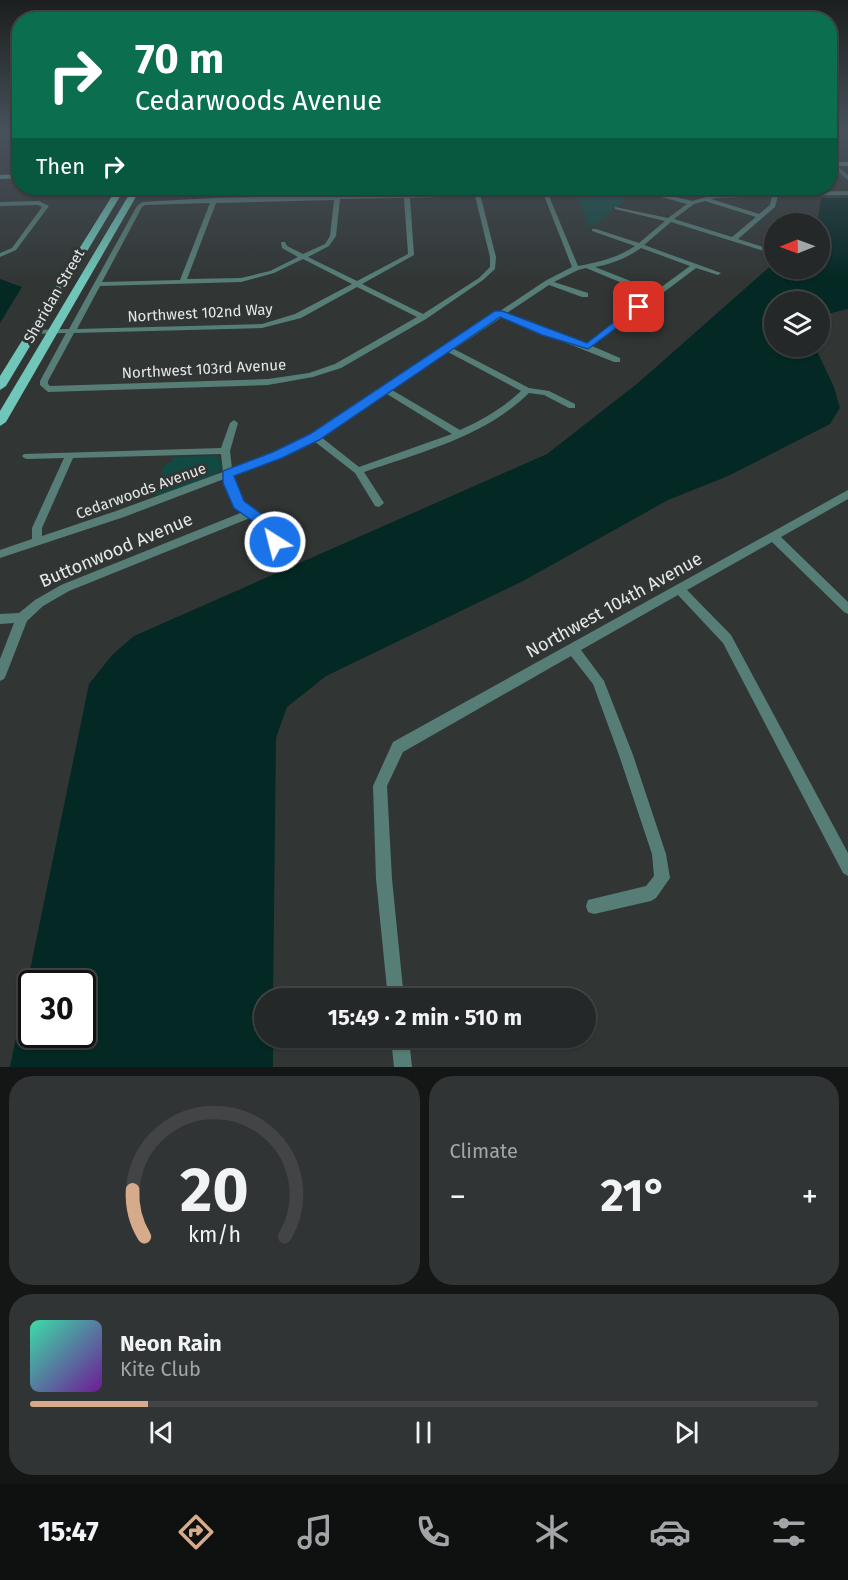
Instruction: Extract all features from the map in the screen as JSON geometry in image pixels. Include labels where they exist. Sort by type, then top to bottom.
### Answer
[{"type":"main road","name":"Sheridan Street","points":[[0,386],[117,195]]},
{"type":"main road","name":"Sheridan Street","points":[[0,422],[133,195]]},
{"type":"street","points":[[72,331],[140,206],[144,203],[421,195]]},
{"type":"street","name":"Northwest 103rd Avenue","points":[[72,331],[44,381],[48,389],[282,381],[338,366],[481,279],[493,267],[493,257],[477,195]]},
{"type":"street","points":[[545,195],[576,268]]},
{"type":"street","points":[[662,195],[692,203]]},
{"type":"street","name":"Cedarwoods Avenue","points":[[0,554],[37,543],[228,474],[278,455],[315,437],[547,282],[576,268],[589,267],[628,254],[692,203],[728,195]]},
{"type":"street","points":[[734,239],[773,206],[772,195]]},
{"type":"street","name":"Northwest 102nd Way","points":[[34,332],[262,326],[280,323],[298,316],[411,255],[407,196]]},
{"type":"street","points":[[99,284],[241,280],[259,277],[320,249],[331,241],[337,198]]},
{"type":"street","points":[[183,281],[214,200]]},
{"type":"street","points":[[707,200],[761,217]]},
{"type":"street","points":[[0,204],[45,205],[46,209],[14,249],[4,254]]},
{"type":"street","points":[[617,208],[764,249]]},
{"type":"street","points":[[594,230],[718,273]]},
{"type":"street","points":[[283,243],[284,247],[303,257],[423,316]]},
{"type":"street","points":[[588,346],[695,265]]},
{"type":"street","points":[[589,267],[656,294]]},
{"type":"street","points":[[547,282],[585,295]]},
{"type":"street","points":[[499,314],[546,333],[588,346],[617,360]]},
{"type":"street","points":[[448,350],[527,390],[546,393],[572,406]]},
{"type":"street","points":[[385,389],[458,434]]},
{"type":"street","points":[[358,471],[458,434],[504,412],[527,390]]},
{"type":"street","points":[[234,423],[225,451],[229,483],[239,504],[258,518],[275,542]]},
{"type":"street","points":[[315,437],[358,471],[380,503]]},
{"type":"street","points":[[27,456],[225,451]]},
{"type":"street","points":[[37,543],[37,528],[70,455]]},
{"type":"street","name":"Northwest 104th Avenue","points":[[395,988],[384,879],[380,786],[398,747],[848,494]]},
{"type":"street","name":"Buttonwood Avenue","points":[[22,618],[39,603],[65,588],[251,513]]},
{"type":"street","points":[[773,536],[848,609]]},
{"type":"street","points":[[679,589],[727,639],[848,868]]},
{"type":"street","points":[[0,619],[22,618],[0,675]]},
{"type":"street","points":[[573,649],[598,681],[659,854],[662,878],[651,892],[594,906]]},
{"type":"street","points":[[401,1048],[403,1067]]},
{"type":"shaded area","points":[[576,195],[631,195],[591,228]]},
{"type":"shaded area","points":[[821,198],[848,198],[848,309],[830,313],[830,291],[764,291],[764,357],[820,357],[834,387],[840,408],[830,424],[728,476],[668,500],[523,581],[326,676],[287,707],[276,738],[273,988],[254,988],[254,1048],[273,1048],[273,1067],[10,1067],[18,1028],[18,1048],[96,1048],[96,970],[30,970],[89,684],[113,654],[134,636],[547,454],[638,383],[764,272],[764,279],[830,279],[830,213],[819,213]]},
{"type":"shaded area","points":[[0,279],[22,287],[0,323]]},
{"type":"shaded area","points":[[173,457],[218,457],[222,466],[217,474],[155,497],[165,463],[171,463]]},
{"type":"route","points":[[275,542],[258,518],[239,504],[229,483],[228,474],[278,455],[315,437],[499,314],[546,333],[588,346],[639,307]]}]
